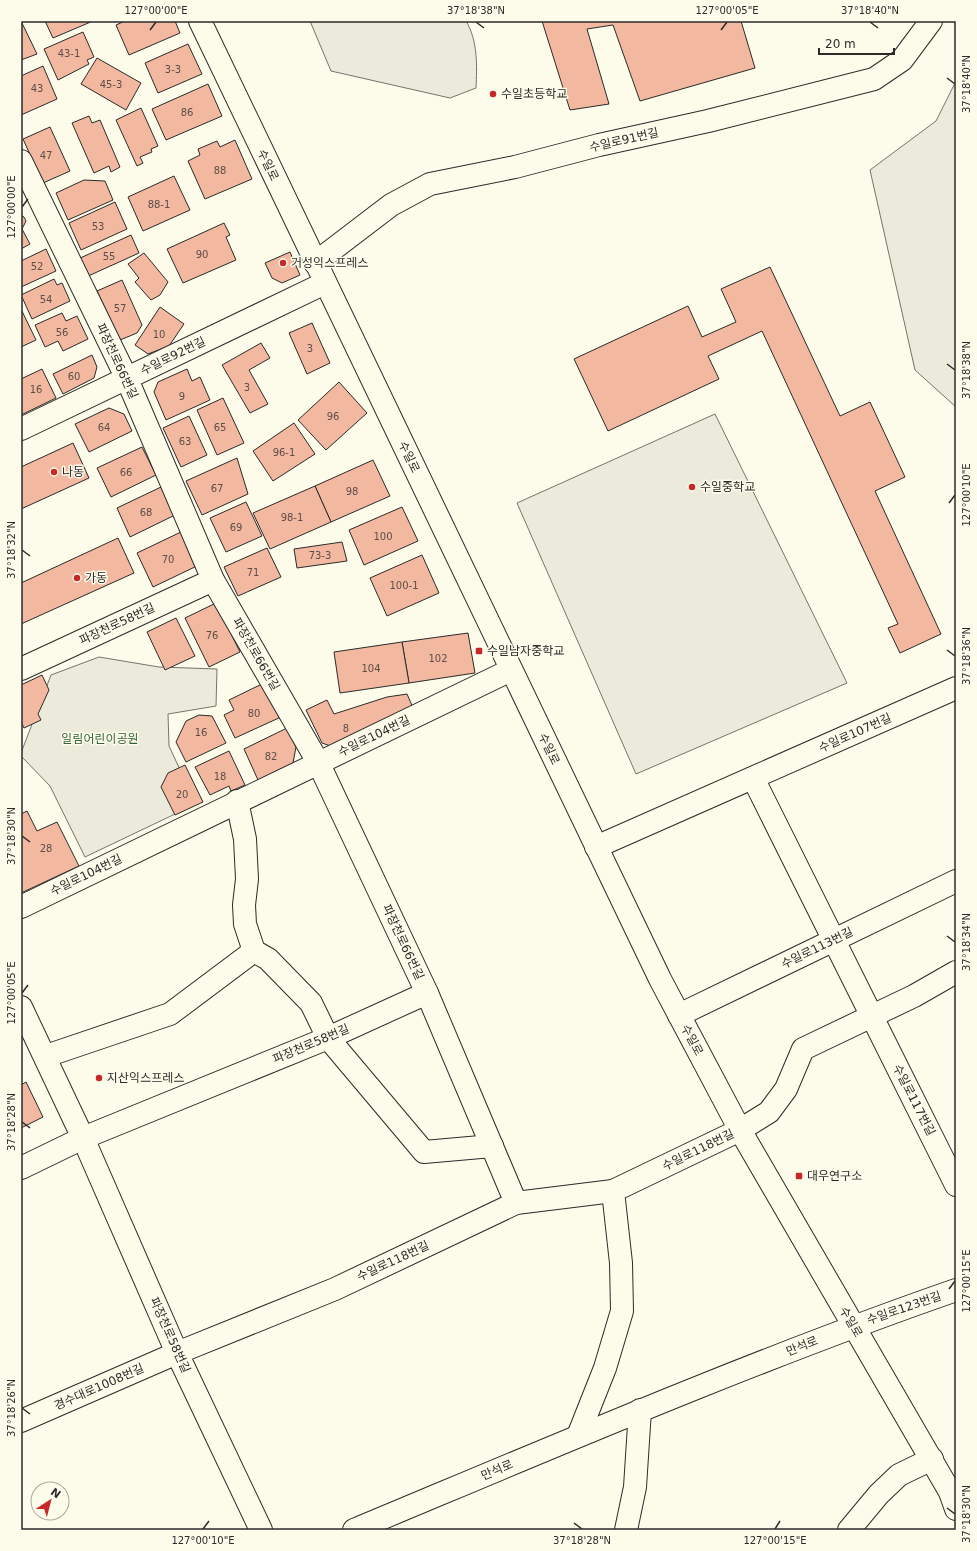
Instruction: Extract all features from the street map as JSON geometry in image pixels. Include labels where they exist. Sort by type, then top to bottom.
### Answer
[{"type":"street","name":"수일로","points":[[200,21],[596,847],[679,1015],[740,1130],[950,1492],[956,1509]]},
{"type":"street","name":"수일로91번길","points":[[315,263],[391,205],[430,184],[515,167],[599,145],[708,121],[874,79],[902,60],[931,21]]},
{"type":"street","name":"파장천로66번길","points":[[23,172],[127,379],[213,580],[318,762],[427,993],[516,1203]]},
{"type":"street","name":"수일로92번길","points":[[21,429],[325,283]]},
{"type":"street","name":"파장천로58번길","points":[[21,669],[213,580]]},
{"type":"street","name":"수일로104번길","points":[[21,907],[237,801],[511,670]]},
{"type":"street","name":"수일로107번길","points":[[596,847],[956,688]]},
{"type":"street","points":[[753,778],[834,940]]},
{"type":"street","points":[[237,801],[245,839],[247,879],[244,905],[245,924],[254,951],[268,959],[311,1003],[328,1038],[424,1152],[492,1146]]},
{"type":"street","name":"수일로113번길","points":[[679,1015],[956,881]]},
{"type":"street","name":"수일로117번길","points":[[834,940],[956,1185]]},
{"type":"street","points":[[46,1056],[170,1014],[254,951]]},
{"type":"street","points":[[740,1130],[769,1112],[786,1089],[803,1049],[914,996],[956,972]]},
{"type":"street","name":"파장천로58번길","points":[[21,1168],[83,1138],[328,1038],[427,993]]},
{"type":"street","name":"파장천로58번길","points":[[21,1007],[27,1033],[46,1056],[177,1353],[261,1530]]},
{"type":"street","name":"수일로118번길","points":[[177,1353],[335,1289],[516,1203],[613,1191],[740,1130]]},
{"type":"street","points":[[578,1436],[605,1368],[622,1311],[621,1263],[613,1191]]},
{"type":"street","name":"수일로123번길","points":[[853,1326],[956,1290]]},
{"type":"street","name":"만석로","points":[[354,1530],[640,1410],[853,1326]]},
{"type":"street","name":"경수대로1008번길","points":[[21,1421],[177,1353]]},
{"type":"street","points":[[626,1530],[634,1487],[640,1410]]},
{"type":"street","points":[[849,1530],[898,1474],[932,1460]]},
{"type":"green space","points":[[310,21],[466,21],[475,45],[476,88],[450,98],[331,71]]},
{"type":"green space","points":[[956,81],[956,407],[915,370],[870,170],[936,121]]},
{"type":"green space","points":[[715,414],[847,683],[636,774],[517,503]]},
{"type":"green space","name":"일림어린이공원","points":[[99,657],[159,667],[217,669],[216,706],[168,714],[169,746],[196,804],[85,857],[50,786],[21,756],[21,753],[51,675]]},
{"type":"building","points":[[21,21],[37,54],[21,60]]},
{"type":"building","points":[[45,21],[93,21],[53,38]]},
{"type":"building","points":[[125,21],[175,21],[180,33],[129,55],[116,25]]},
{"type":"building","points":[[542,21],[741,21],[755,68],[640,101],[613,25],[587,29],[609,104],[570,110]]},
{"type":"building","points":[[83,32],[94,57],[87,60],[89,64],[58,80],[44,49]]},
{"type":"building","points":[[188,44],[202,74],[158,93],[145,63]]},
{"type":"building","points":[[97,58],[141,83],[126,110],[81,84]]},
{"type":"building","points":[[43,66],[57,99],[21,115],[21,76]]},
{"type":"building","points":[[208,84],[222,116],[166,140],[152,109]]},
{"type":"building","points":[[141,108],[158,146],[151,149],[152,152],[140,157],[143,163],[137,166],[116,120]]},
{"type":"building","points":[[89,116],[92,123],[100,120],[120,167],[111,172],[109,166],[94,173],[72,123]]},
{"type":"building","points":[[50,127],[70,171],[43,183],[23,139]]},
{"type":"building","points":[[235,140],[252,179],[205,199],[188,161],[200,155],[198,149],[217,141],[220,147]]},
{"type":"building","points":[[174,176],[190,210],[143,231],[128,197]]},
{"type":"building","points":[[84,180],[105,181],[113,200],[68,220],[56,193]]},
{"type":"building","points":[[115,202],[127,229],[81,250],[69,223]]},
{"type":"building","points":[[21,215],[26,221],[22,229],[30,244],[21,249]]},
{"type":"building","points":[[224,223],[230,235],[226,237],[236,260],[183,283],[167,249]]},
{"type":"building","points":[[131,235],[139,253],[86,277],[78,259]]},
{"type":"building","points":[[46,249],[56,271],[21,287],[21,261]]},
{"type":"building","points":[[290,252],[300,275],[282,283],[272,278],[265,263]]},
{"type":"building","points":[[144,253],[168,282],[160,295],[151,300],[135,282],[139,278],[128,264]]},
{"type":"building","points":[[770,267],[840,416],[870,402],[905,477],[875,491],[941,634],[900,653],[888,628],[898,624],[762,331],[708,356],[719,379],[608,431],[574,359],[688,306],[702,337],[736,322],[721,289]]},
{"type":"building","points":[[54,279],[57,285],[62,283],[70,301],[32,319],[21,295]]},
{"type":"building","points":[[122,280],[142,325],[137,333],[120,340],[97,291]]},
{"type":"building","points":[[160,307],[184,324],[169,346],[148,354],[135,345]]},
{"type":"building","points":[[21,309],[36,340],[21,347]]},
{"type":"building","points":[[62,313],[66,321],[77,316],[88,339],[63,351],[58,341],[45,347],[35,325]]},
{"type":"building","points":[[312,323],[330,363],[307,374],[289,333]]},
{"type":"building","points":[[261,343],[270,358],[249,370],[268,404],[250,413],[222,365]]},
{"type":"building","points":[[92,355],[97,367],[94,378],[63,394],[53,374]]},
{"type":"building","points":[[42,369],[56,398],[21,415],[21,379]]},
{"type":"building","points":[[187,369],[192,381],[200,377],[210,400],[166,420],[154,392],[158,382]]},
{"type":"building","points":[[339,382],[367,413],[326,450],[298,420]]},
{"type":"building","points":[[223,398],[244,443],[217,455],[197,410]]},
{"type":"building","points":[[109,408],[124,414],[132,431],[89,452],[75,424]]},
{"type":"building","points":[[189,416],[207,455],[181,467],[163,428]]},
{"type":"building","points":[[294,423],[315,454],[273,481],[253,451]]},
{"type":"building","name":"나동","points":[[73,443],[89,478],[21,509],[21,467]]},
{"type":"building","points":[[142,447],[156,475],[111,497],[97,468]]},
{"type":"building","points":[[237,458],[248,494],[202,515],[186,481]]},
{"type":"building","points":[[373,460],[390,496],[331,522],[315,486]]},
{"type":"building","points":[[315,486],[331,522],[270,549],[253,513]]},
{"type":"building","points":[[161,487],[175,515],[130,537],[117,508]]},
{"type":"building","points":[[246,502],[262,536],[226,552],[210,518]]},
{"type":"building","points":[[402,507],[418,541],[364,565],[349,530]]},
{"type":"building","points":[[183,531],[199,565],[153,587],[137,553]]},
{"type":"building","name":"가동","points":[[118,538],[134,573],[21,624],[21,583]]},
{"type":"building","points":[[342,542],[347,561],[297,568],[294,549]]},
{"type":"building","points":[[267,548],[281,577],[238,596],[224,567]]},
{"type":"building","points":[[422,555],[439,593],[387,616],[370,578]]},
{"type":"building","points":[[216,603],[240,652],[209,667],[185,618]]},
{"type":"building","points":[[176,618],[195,656],[165,670],[147,632]]},
{"type":"building","points":[[468,633],[475,673],[409,683],[402,642]]},
{"type":"building","points":[[402,642],[409,683],[340,693],[334,652]]},
{"type":"building","points":[[42,675],[49,690],[38,714],[41,720],[24,728],[21,722],[21,685]]},
{"type":"building","points":[[264,683],[281,717],[235,738],[224,715],[234,710],[229,700]]},
{"type":"building","points":[[407,694],[414,710],[336,748],[322,743],[306,710],[327,700],[334,714],[387,697]]},
{"type":"building","points":[[199,715],[212,716],[226,743],[186,762],[176,742],[186,721]]},
{"type":"building","points":[[287,728],[296,747],[293,763],[258,780],[244,749]]},
{"type":"building","points":[[229,751],[245,785],[231,791],[229,786],[210,795],[195,767]]},
{"type":"building","points":[[185,765],[203,802],[175,815],[161,787],[168,773]]},
{"type":"building","points":[[27,811],[37,831],[57,822],[79,866],[21,893],[21,814]]},
{"type":"building","points":[[26,1082],[43,1117],[21,1128],[21,1085]]},
{"type":"place","name":"수일초등학교","points":[[493,94]]},
{"type":"place","name":"거성익스프레스","points":[[283,263]]},
{"type":"place","name":"나동","points":[[54,472]]},
{"type":"place","name":"수일중학교","points":[[692,487]]},
{"type":"place","name":"가동","points":[[77,578]]},
{"type":"place","name":"수일남자중학교","points":[[479,651]]},
{"type":"place","name":"지산익스프레스","points":[[99,1078]]},
{"type":"place","name":"대우연구소","points":[[799,1176]]}]
